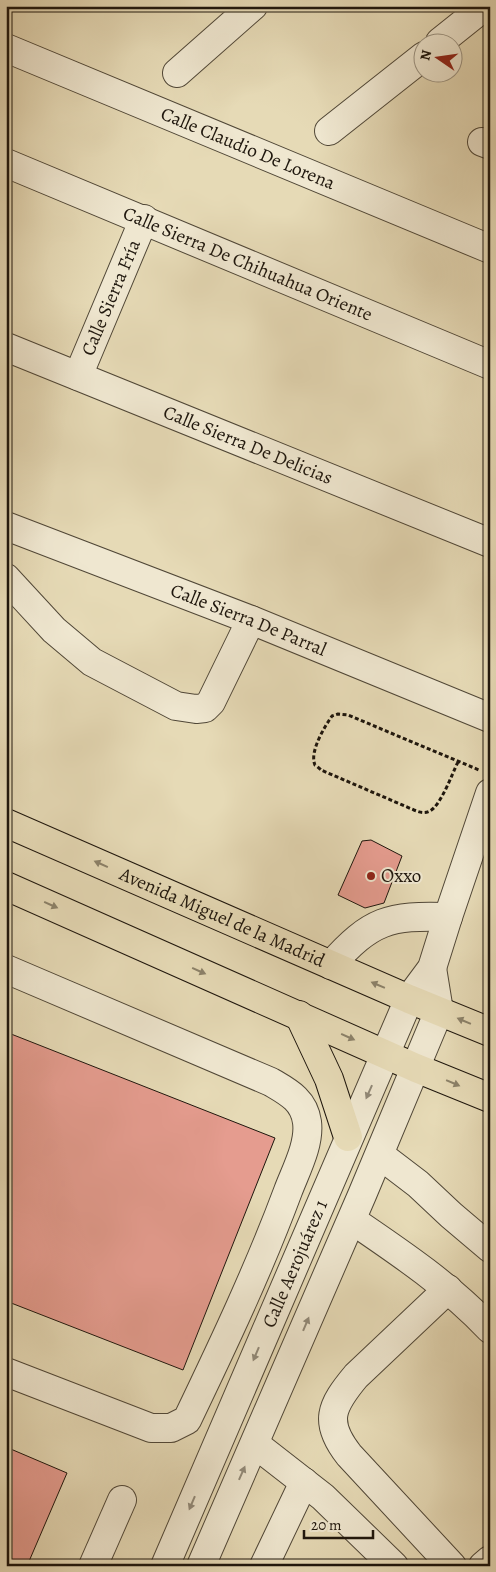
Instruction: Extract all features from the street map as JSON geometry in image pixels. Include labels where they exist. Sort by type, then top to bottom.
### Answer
[{"type":"main road","name":"Avenida Miguel de la Madrid","points":[[6,822],[409,999],[490,1032]]},
{"type":"main road","points":[[6,886],[386,1053],[416,1068],[490,1098]]},
{"type":"main road","points":[[299,1015],[329,1079],[348,1137]]},
{"type":"street","points":[[178,73],[253,6]]},
{"type":"street","points":[[452,32],[485,6]]},
{"type":"street","name":"Calle Claudio De Lorena","points":[[6,48],[490,249]]},
{"type":"street","points":[[329,131],[414,64]]},
{"type":"street","name":"Calle Sierra De Chihuahua Oriente","points":[[6,163],[490,365]]},
{"type":"street","name":"Calle Sierra Fría","points":[[78,376],[144,220]]},
{"type":"street","name":"Calle Sierra De Delicias","points":[[6,348],[490,544]]},
{"type":"street","name":"Calle Sierra De Parral","points":[[6,526],[250,620],[490,718]]},
{"type":"street","points":[[6,578],[54,630],[92,662],[176,706],[196,710],[205,708],[211,702],[250,620]]},
{"type":"street","name":"Calle Aerojuárez 1","points":[[165,1566],[409,999],[432,968],[486,782]]},
{"type":"street","points":[[331,965],[368,930],[383,922],[407,916],[448,917]]},
{"type":"street","name":"Calle Aerojuárez 1","points":[[201,1566],[380,1155],[439,1011],[432,968]]},
{"type":"street","points":[[6,969],[271,1082],[289,1092],[300,1102],[308,1123],[302,1155],[281,1211],[239,1310],[188,1420],[171,1428],[150,1428],[6,1372]]},
{"type":"street","points":[[380,1155],[418,1184],[490,1248]]},
{"type":"street","points":[[352,1220],[416,1264],[448,1289],[490,1329]]},
{"type":"street","points":[[448,1289],[356,1376],[343,1392],[336,1405],[333,1416],[333,1428],[338,1441],[416,1529],[452,1566]]},
{"type":"street","points":[[255,1444],[323,1497],[385,1563],[416,1529]]},
{"type":"street","points":[[264,1566],[304,1482]]},
{"type":"street","points":[[93,1566],[122,1500]]},
{"type":"street","points":[[483,1566],[490,1560]]},
{"type":"path","points":[[458,762],[438,804],[430,811],[423,813],[321,770],[316,765],[314,757],[325,726],[332,716],[338,714],[348,715],[458,762],[486,782]]},
{"type":"building","name":"Oxxo","points":[[371,840],[402,856],[384,903],[365,908],[338,895],[362,841]]},
{"type":"building","points":[[6,1032],[275,1138],[183,1370],[6,1301]]},
{"type":"building","points":[[6,1447],[67,1473],[27,1566],[6,1566]]},
{"type":"place","name":"Oxxo","points":[[371,876]]}]
